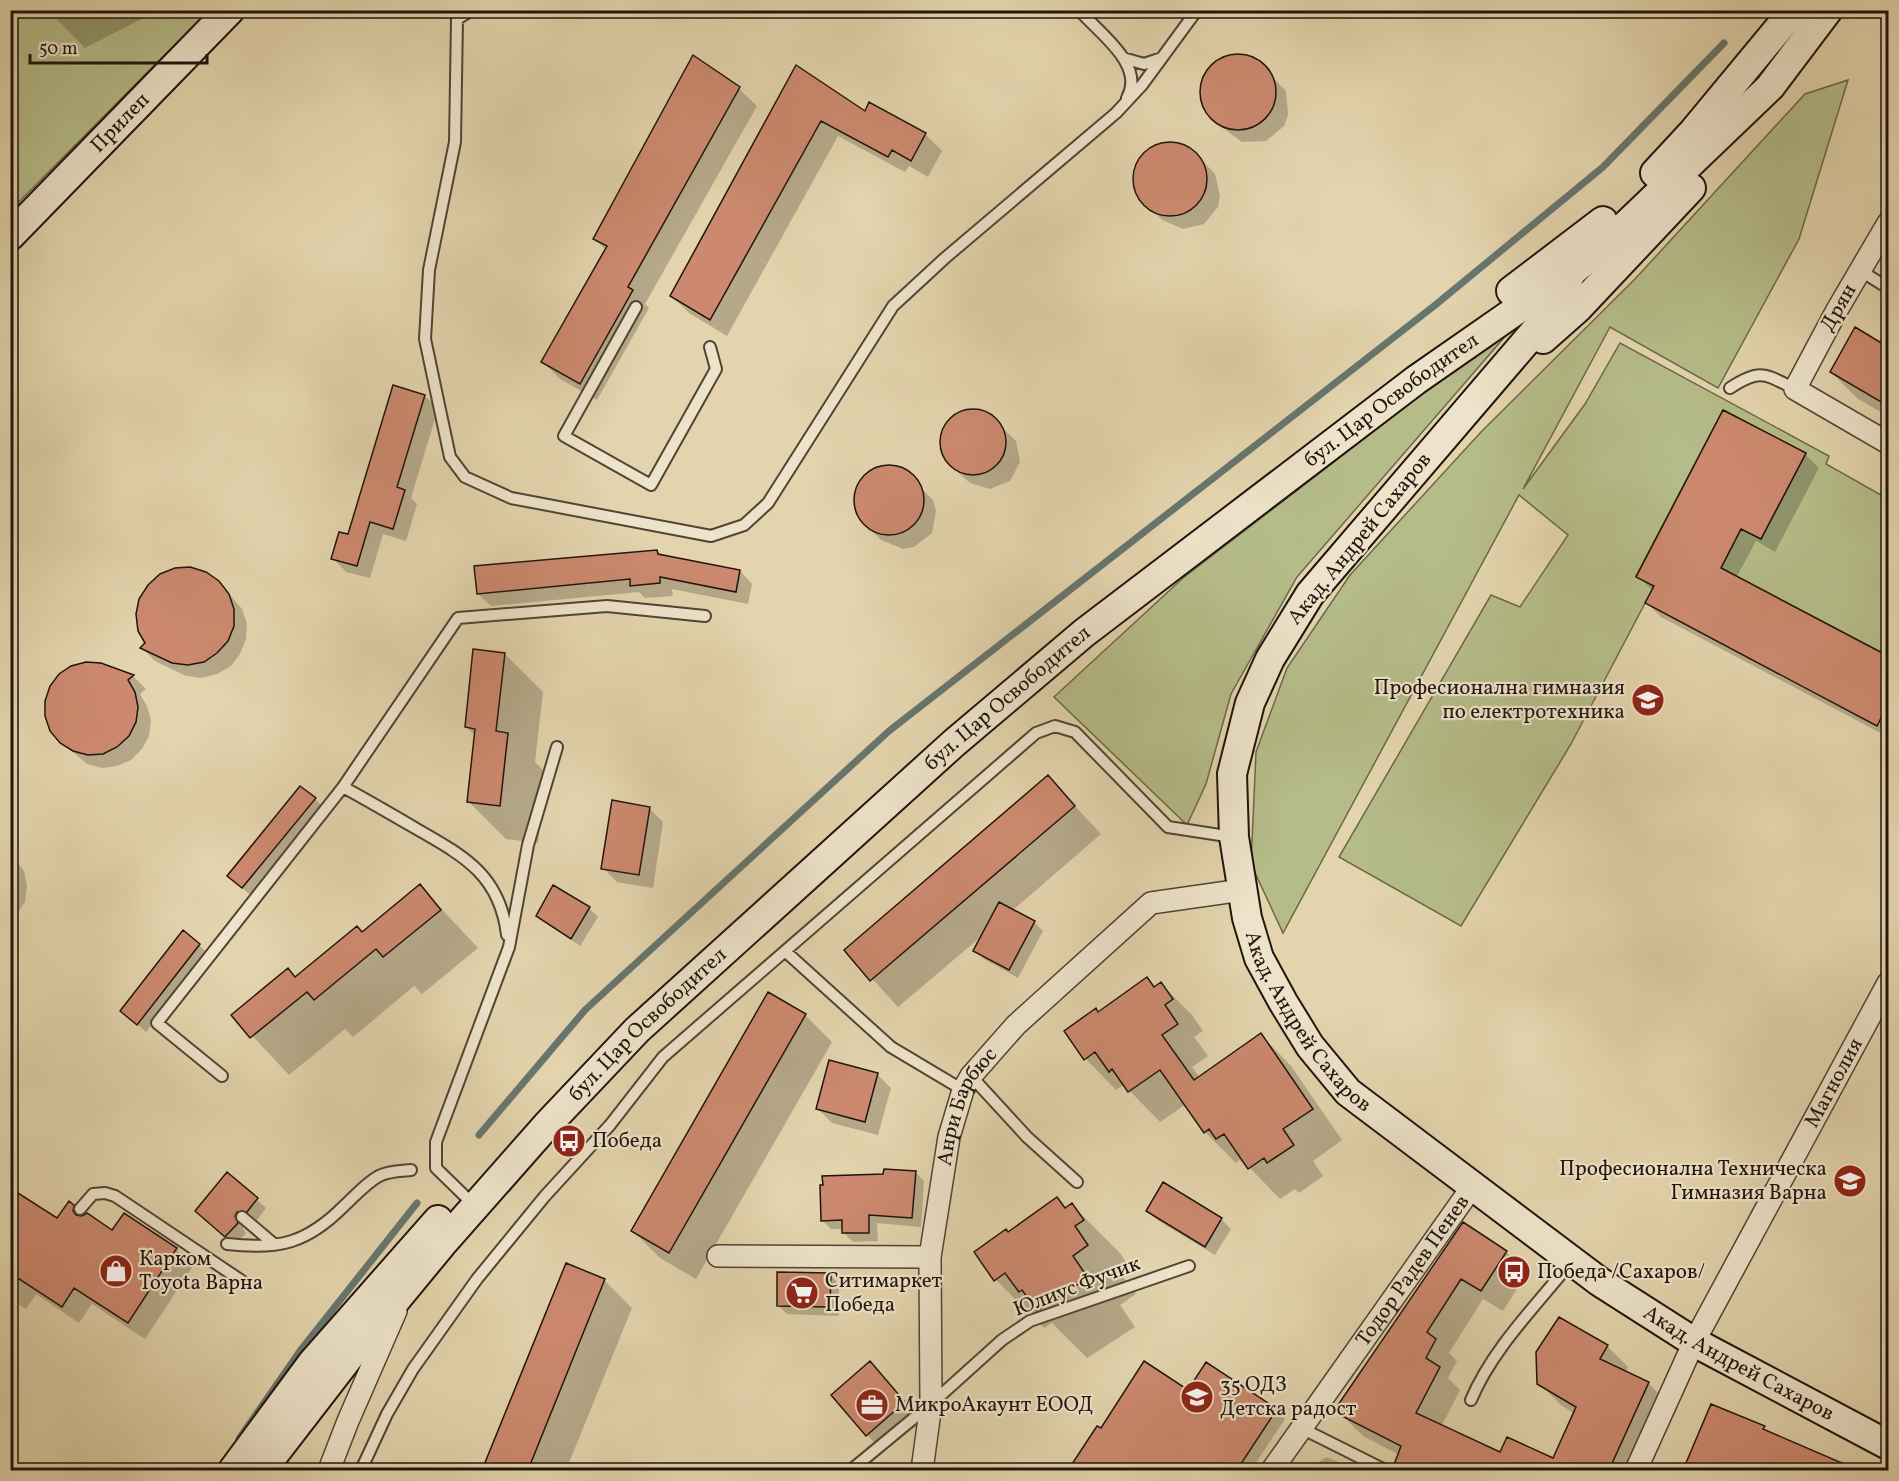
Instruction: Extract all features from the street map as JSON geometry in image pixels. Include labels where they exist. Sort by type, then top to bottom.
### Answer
[{"type":"main road","name":"Прилеп","points":[[10,236],[230,10]]},
{"type":"main road","name":"бул. Цар Освободител","points":[[262,1470],[353,1352],[403,1294],[441,1244],[468,1200],[564,1080],[665,983],[793,864],[1044,644],[1597,226],[1648,180],[1693,132],[1794,10]]},
{"type":"main road","name":"бул. Цар Освободител","points":[[233,1470],[312,1363],[468,1200],[547,1125],[637,1030],[954,743],[1084,633],[1416,380],[1574,270],[1627,224],[1770,87],[1828,10]]},
{"type":"main road","points":[[1480,394],[1578,308],[1682,198],[1770,87]]},
{"type":"main road","points":[[1480,394],[1546,316],[1597,226]]},
{"type":"main road","name":"Акад. Андрей Сахаров","points":[[1480,394],[1310,594],[1270,659],[1250,703],[1232,774],[1234,837],[1247,918],[1259,958],[1310,1047],[1348,1092],[1571,1262],[1694,1342],[1888,1445]]},
{"type":"street","name":"Дрян","points":[[1795,389],[1888,223]]},
{"type":"street","points":[[1795,389],[1888,443]]},
{"type":"street","name":"Анри Барбюс","points":[[922,1470],[931,1404],[930,1257],[949,1137],[967,1083],[1016,1025],[1151,903],[1242,890]]},
{"type":"street","name":"Магнолия","points":[[1636,1470],[1694,1342],[1888,983]]},
{"type":"street","name":"Тодор Радев Пенев","points":[[1272,1470],[1348,1366],[1472,1187]]},
{"type":"street","points":[[718,1256],[930,1257]]},
{"type":"street","points":[[329,1470],[348,1420],[403,1294]]},
{"type":"lane","points":[[472,10],[457,19],[455,142],[429,270],[425,339],[450,457],[465,477],[511,498],[711,536],[744,525],[768,503],[893,306],[945,258],[1116,113],[1171,49],[1197,10]]},
{"type":"lane","points":[[1079,10],[1130,68],[1132,87],[1116,113]]},
{"type":"lane","points":[[1119,54],[1133,63],[1144,64],[1164,57],[1171,49]]},
{"type":"lane","points":[[1861,271],[1888,288]]},
{"type":"lane","points":[[636,307],[564,436],[651,485],[716,369],[710,347]]},
{"type":"lane","points":[[1730,388],[1749,375],[1763,373],[1795,389]]},
{"type":"lane","points":[[222,1076],[158,1023],[343,787],[458,618],[608,606],[705,616]]},
{"type":"lane","points":[[361,1470],[387,1414],[413,1369],[477,1279],[545,1196],[610,1125],[663,1057],[1036,733],[1055,726],[1075,732],[1168,827],[1234,837]]},
{"type":"lane","points":[[468,1200],[436,1168],[436,1142],[509,947],[528,845],[557,747]]},
{"type":"lane","points":[[343,787],[465,856],[491,885],[505,917],[509,947]]},
{"type":"lane","points":[[786,952],[891,1047],[967,1083],[1077,1182]]},
{"type":"lane","points":[[227,1244],[248,1246],[292,1243],[314,1233],[381,1174],[411,1170]]},
{"type":"lane","points":[[81,1209],[93,1194],[105,1193],[115,1196],[242,1281]]},
{"type":"lane","points":[[242,1217],[274,1244]]},
{"type":"lane","points":[[1470,1400],[1492,1358],[1571,1262]]},
{"type":"lane","name":"Юлиус Фучик","points":[[851,1470],[931,1404],[1002,1340],[1030,1321],[1189,1266]]},
{"type":"lane","points":[[1301,1428],[1385,1470]]},
{"type":"green space","points":[[11,11],[197,11],[203,16],[11,210]]},
{"type":"green space","points":[[1848,80],[1799,239],[1718,388],[1610,327],[1523,489],[1585,404],[1620,343],[1829,456],[1826,464],[1888,499],[1888,656],[1721,568],[1741,529],[1761,539],[1806,453],[1723,410],[1636,576],[1654,586],[1571,744],[1461,926],[1339,857],[1491,595],[1520,607],[1568,535],[1519,495],[1283,933],[1251,864],[1256,752],[1287,668],[1350,575],[1481,432],[1635,279],[1805,94]]},
{"type":"green space","points":[[1521,318],[1297,577],[1231,694],[1206,784],[1187,825],[1054,697],[1183,578]]},
{"type":"building","points":[[1238,54],[1253,57],[1265,65],[1273,77],[1276,92],[1273,107],[1265,119],[1253,127],[1238,130],[1223,127],[1211,119],[1203,107],[1200,92],[1203,77],[1211,65],[1223,57]]},
{"type":"building","points":[[693,55],[740,87],[628,287],[633,290],[580,384],[541,362],[607,246],[593,239]]},
{"type":"building","points":[[796,65],[865,111],[869,102],[926,133],[911,161],[892,150],[888,157],[821,121],[710,320],[670,296]]},
{"type":"building","points":[[1170,142],[1184,145],[1196,153],[1204,165],[1207,179],[1204,193],[1196,205],[1184,213],[1170,216],[1156,213],[1144,205],[1136,193],[1133,179],[1136,165],[1144,153],[1156,145]]},
{"type":"building","points":[[1855,327],[1888,347],[1888,406],[1830,372]]},
{"type":"building","points":[[393,385],[425,395],[397,487],[405,490],[393,529],[370,522],[357,566],[331,559],[339,532],[348,534]]},
{"type":"building","points":[[966,409],[980,409],[992,414],[1001,423],[1006,442],[1004,455],[997,466],[980,475],[966,475],[954,470],[945,461],[940,449],[940,435],[945,423],[954,414]]},
{"type":"building","points":[[1723,410],[1806,453],[1761,539],[1741,529],[1721,568],[1888,656],[1888,704],[1877,726],[1645,603],[1654,586],[1636,577]]},
{"type":"building","points":[[889,465],[902,468],[914,475],[921,487],[924,500],[921,513],[914,525],[902,532],[889,535],[876,532],[864,525],[857,513],[854,500],[857,487],[864,475],[876,468]]},
{"type":"building","points":[[657,550],[658,554],[740,570],[736,592],[660,577],[660,583],[630,586],[630,579],[477,594],[474,566]]},
{"type":"building","points":[[190,567],[206,572],[219,581],[229,594],[234,609],[234,626],[228,641],[217,653],[204,662],[188,665],[172,663],[140,648],[145,643],[138,631],[136,614],[139,599],[148,585],[160,574],[175,568]]},
{"type":"building","points":[[473,649],[505,653],[496,731],[508,733],[500,806],[467,802],[475,729],[465,727]]},
{"type":"building","points":[[86,662],[101,663],[134,675],[128,680],[135,692],[138,707],[136,722],[129,736],[117,747],[103,754],[88,755],[73,751],[60,743],[50,731],[45,716],[45,701],[50,686],[59,674],[71,666]]},
{"type":"building","points":[[1048,775],[1075,806],[870,981],[844,950]]},
{"type":"building","points":[[300,786],[316,798],[242,888],[227,876]]},
{"type":"building","points":[[612,800],[650,807],[639,875],[601,869]]},
{"type":"building","points":[[420,884],[441,910],[383,957],[376,949],[314,1000],[307,992],[250,1038],[231,1015],[288,968],[295,977],[357,926],[362,932]]},
{"type":"building","points":[[553,885],[590,907],[571,939],[536,916]]},
{"type":"building","points":[[999,902],[1035,921],[1009,970],[973,951]]},
{"type":"building","points":[[183,930],[200,944],[137,1025],[120,1011]]},
{"type":"building","points":[[1147,977],[1154,987],[1161,982],[1173,999],[1165,1005],[1178,1024],[1162,1035],[1194,1080],[1261,1033],[1313,1109],[1283,1129],[1294,1145],[1267,1163],[1264,1158],[1248,1169],[1224,1134],[1216,1139],[1209,1129],[1204,1133],[1160,1070],[1128,1092],[1112,1069],[1109,1072],[1095,1052],[1084,1060],[1064,1031],[1096,1008],[1098,1012]]},
{"type":"building","points":[[768,992],[806,1014],[669,1253],[631,1231]]},
{"type":"building","points":[[829,1060],[878,1073],[865,1122],[816,1109]]},
{"type":"building","points":[[884,1169],[916,1171],[912,1218],[869,1215],[869,1233],[842,1233],[842,1220],[821,1221],[822,1176],[883,1174]]},
{"type":"building","points":[[227,1172],[258,1198],[247,1212],[237,1212],[235,1216],[238,1223],[225,1237],[195,1211]]},
{"type":"building","points":[[1163,1182],[1222,1218],[1205,1247],[1146,1211]]},
{"type":"building","points":[[10,1188],[57,1218],[69,1201],[74,1205],[73,1211],[76,1215],[82,1216],[87,1213],[112,1230],[124,1213],[177,1248],[128,1323],[74,1288],[62,1307],[10,1273]]},
{"type":"building","points":[[1057,1197],[1065,1208],[1072,1203],[1084,1220],[1075,1226],[1088,1245],[1073,1256],[1088,1278],[1037,1311],[1022,1290],[1019,1292],[1005,1273],[994,1281],[974,1252],[1006,1229],[1008,1232]]},
{"type":"building","points":[[1463,1222],[1507,1251],[1481,1291],[1461,1279],[1427,1332],[1436,1339],[1426,1358],[1440,1367],[1416,1413],[1500,1452],[1507,1437],[1553,1458],[1576,1407],[1537,1384],[1536,1352],[1559,1317],[1608,1345],[1600,1359],[1649,1382],[1609,1470],[1392,1470],[1401,1446],[1340,1415],[1338,1405]]},
{"type":"building","points":[[566,1263],[605,1279],[528,1470],[482,1470]]},
{"type":"building","points":[[777,1272],[831,1273],[830,1307],[777,1306]]},
{"type":"building","points":[[870,1361],[905,1402],[866,1436],[831,1395]]},
{"type":"building","points":[[1144,1361],[1188,1390],[1206,1362],[1277,1409],[1237,1470],[1083,1470],[1072,1464],[1097,1426],[1101,1428]]},
{"type":"building","points":[[1711,1404],[1765,1426],[1763,1429],[1858,1470],[1683,1470]]},
{"type":"waterway","points":[[479,1135],[585,1010],[889,731],[1434,306],[1603,167],[1724,43]]},
{"type":"waterway","points":[[239,1439],[300,1351],[417,1203]]},
{"type":"place","name":"Професионална гимназия по електротехника","points":[[1648,700]]},
{"type":"place","name":"Победа","points":[[569,1141]]},
{"type":"place","name":"Професионална Техническа Гимназия Варна","points":[[1850,1181]]},
{"type":"place","name":"Карком Toyota Варна","points":[[116,1271]]},
{"type":"place","name":"Победа /Сахаров/","points":[[1514,1272]]},
{"type":"place","name":"Ситимаркет Победа","points":[[802,1293]]},
{"type":"place","name":"35 ОДЗ Детска радост","points":[[1197,1397]]},
{"type":"place","name":"МикроАкаунт ЕООД","points":[[872,1405]]}]
